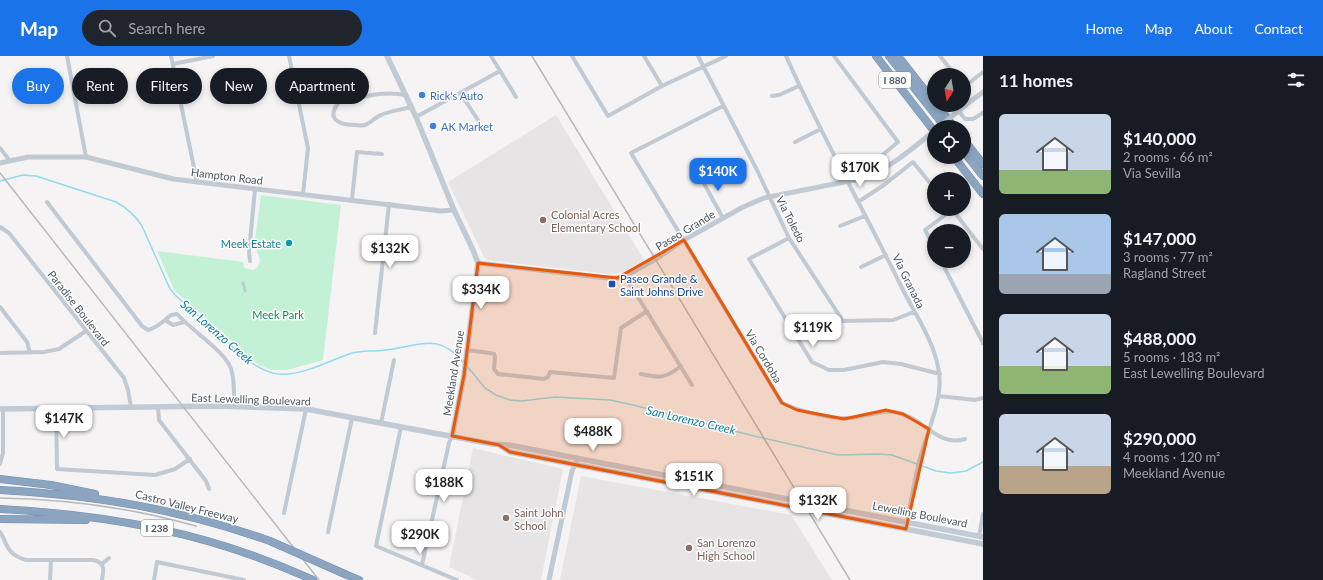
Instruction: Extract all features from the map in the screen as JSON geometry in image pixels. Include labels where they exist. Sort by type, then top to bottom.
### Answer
[{"type":"highway","name":"I 880","points":[[876,56],[927,122]]},
{"type":"highway","name":"I 880","points":[[889,56],[939,120]]},
{"type":"highway","name":"I 880","points":[[898,56],[927,93]]},
{"type":"highway","points":[[942,112],[949,120]]},
{"type":"highway","points":[[971,149],[983,164]]},
{"type":"highway","points":[[971,161],[983,176]]},
{"type":"highway","points":[[959,164],[983,194]]},
{"type":"highway","points":[[0,479],[74,490],[116,501]]},
{"type":"highway","name":"Castro Valley Freeway","points":[[0,490],[59,494],[116,501],[197,518],[270,542],[359,580]]},
{"type":"highway","name":"I 238","points":[[0,509],[56,513],[113,520],[169,531],[206,540],[271,562],[310,579]]},
{"type":"highway","points":[[0,519],[113,520]]},
{"type":"main road","name":"Meekland Avenue","points":[[387,56],[406,95],[478,264],[464,375],[452,436]]},
{"type":"main road","name":"East Lewelling Boulevard","points":[[1,409],[234,406],[306,409],[452,436],[499,446],[510,452],[784,506]]},
{"type":"main road","name":"East Lewelling Boulevard","points":[[499,446],[509,445],[783,499]]},
{"type":"main road","points":[[685,486],[686,479]]},
{"type":"main road","name":"Lewelling Boulevard","points":[[783,499],[981,536]]},
{"type":"main road","name":"Lewelling Boulevard","points":[[784,506],[983,544]]},
{"type":"street","points":[[67,56],[86,157]]},
{"type":"street","points":[[171,56],[198,182]]},
{"type":"street","points":[[173,64],[213,56]]},
{"type":"street","points":[[289,56],[308,148],[303,194]]},
{"type":"street","points":[[491,56],[516,97]]},
{"type":"street","points":[[572,56],[608,116],[662,86],[726,56]]},
{"type":"street","points":[[644,56],[662,86]]},
{"type":"street","name":"Via Toledo","points":[[698,56],[770,197],[789,238],[843,321],[893,320],[914,312]]},
{"type":"street","name":"Via Granada","points":[[786,56],[799,86],[914,312],[932,344],[940,374],[939,396],[917,470],[906,529]]},
{"type":"street","points":[[834,56],[898,142],[873,163],[858,171],[848,181]]},
{"type":"street","points":[[940,56],[949,68]]},
{"type":"street","points":[[416,118],[500,71]]},
{"type":"street","points":[[971,81],[983,72]]},
{"type":"street","points":[[772,96],[779,95],[799,86]]},
{"type":"street","points":[[948,120],[983,92]]},
{"type":"street","points":[[406,95],[386,93],[339,102],[335,107],[335,119],[339,124],[365,125],[379,116],[411,107]]},
{"type":"street","points":[[460,93],[478,120]]},
{"type":"street","name":"Via Cordoba","points":[[723,106],[631,153],[782,403],[797,410],[844,419],[886,410],[903,414],[944,439],[957,442],[965,440]]},
{"type":"street","points":[[960,112],[965,119],[973,119],[983,113]]},
{"type":"street","points":[[795,142],[821,129]]},
{"type":"street","name":"Paseo Grande","points":[[478,264],[608,278],[625,276],[656,259],[684,240],[743,207],[770,197],[864,178],[891,165],[927,137]]},
{"type":"street","points":[[0,148],[10,161]]},
{"type":"street","points":[[352,199],[357,152],[382,154]]},
{"type":"street","name":"Hampton Road","points":[[0,163],[28,157],[86,157],[173,179],[352,199],[441,211],[454,210]]},
{"type":"street","points":[[858,202],[884,185],[913,162],[927,179]]},
{"type":"street","points":[[700,171],[702,180],[723,218]]},
{"type":"street","points":[[250,261],[249,252],[256,189]]},
{"type":"street","points":[[47,202],[142,326],[148,330],[152,329],[171,315],[177,314],[184,322],[224,356],[231,368],[234,406]]},
{"type":"street","points":[[375,333],[388,204]]},
{"type":"street","points":[[840,226],[865,216]]},
{"type":"street","points":[[933,224],[944,216]]},
{"type":"street","points":[[957,216],[983,249]]},
{"type":"street","name":"Paradise Boulevard","points":[[0,228],[9,233],[124,378],[131,408]]},
{"type":"street","points":[[789,238],[749,259],[812,362],[829,370],[844,370],[883,362],[901,364],[940,374]]},
{"type":"street","points":[[861,266],[886,255]]},
{"type":"street","points":[[945,268],[983,343]]},
{"type":"street","points":[[625,276],[692,385]]},
{"type":"street","points":[[244,283],[245,291]]},
{"type":"street","points":[[0,307],[27,342],[30,353]]},
{"type":"street","points":[[467,353],[494,354],[494,369],[498,374],[544,379],[548,377],[550,372],[614,378],[621,328],[647,312]]},
{"type":"street","points":[[165,320],[173,325],[184,322]]},
{"type":"street","points":[[0,353],[30,353],[59,349],[86,331]]},
{"type":"street","points":[[380,423],[394,360]]},
{"type":"street","points":[[641,374],[659,378],[681,366]]},
{"type":"street","points":[[939,396],[975,400],[983,398]]},
{"type":"street","points":[[56,408],[57,469],[155,475],[175,469],[190,459]]},
{"type":"street","points":[[158,408],[159,420],[206,481],[209,489]]},
{"type":"street","points":[[0,464],[3,453],[1,409]]},
{"type":"street","points":[[284,513],[306,409]]},
{"type":"street","points":[[328,532],[352,418]]},
{"type":"street","points":[[401,427],[376,546],[457,580]]},
{"type":"street","name":"Meekland Avenue","points":[[422,565],[449,443],[452,436]]},
{"type":"street","points":[[549,580],[572,470],[579,459]]},
{"type":"street","points":[[981,536],[983,514]]},
{"type":"street","points":[[0,533],[10,552],[26,560],[98,561],[102,564],[104,570],[102,580]]},
{"type":"street","points":[[102,564],[109,558]]},
{"type":"street","points":[[50,580],[51,560]]},
{"type":"street","points":[[154,580],[158,562],[244,580]]},
{"type":"highlighted area","points":[[684,240],[782,403],[797,410],[844,419],[886,410],[903,414],[929,429],[906,529],[510,452],[499,445],[452,436],[464,375],[478,263],[617,278]]},
{"type":"shaded area","name":"Colonial Acres Elementary School","points":[[556,115],[644,260],[624,272],[610,274],[487,260],[484,257],[448,182]]},
{"type":"shaded area","name":"Saint John School","points":[[473,448],[563,469],[541,580],[477,580],[449,567]]},
{"type":"shaded area","name":"San Lorenzo High School","points":[[581,476],[791,515],[832,580],[560,580]]},
{"type":"green space","name":"Meek Park","points":[[261,195],[341,205],[323,360],[287,370],[272,370],[259,365],[175,291],[157,251],[243,262],[244,268],[254,270],[260,262],[259,256],[254,247]]},
{"type":"waterway","name":"San Lorenzo Creek","points":[[0,181],[23,175],[36,176],[116,202],[124,207],[134,215],[142,226],[170,289],[175,295],[246,359],[271,373],[296,373],[354,353],[385,350],[427,343],[436,344],[454,352],[463,362]]},
{"type":"waterway","name":"San Lorenzo Creek","points":[[467,366],[485,388],[496,395],[510,400],[522,401],[555,397],[610,400],[838,455],[892,455],[936,471],[951,473],[966,471],[983,462]]},
{"type":"railway","points":[[532,56],[850,580]]},
{"type":"railway","points":[[0,173],[319,580]]},
{"type":"railway","points":[[0,498],[49,500],[123,509],[196,526]]},
{"type":"place","name":"Rick's Auto","points":[[422,95]]},
{"type":"place","name":"AK Market","points":[[433,126]]},
{"type":"place","name":"Colonial Acres Elementary School","points":[[543,220]]},
{"type":"place","name":"Meek Estate","points":[[289,243]]},
{"type":"place","name":"Paseo Grande & Saint Johns Drive","points":[[612,284]]},
{"type":"place","name":"Saint John School","points":[[506,518]]},
{"type":"place","name":"San Lorenzo High School","points":[[689,548]]}]
